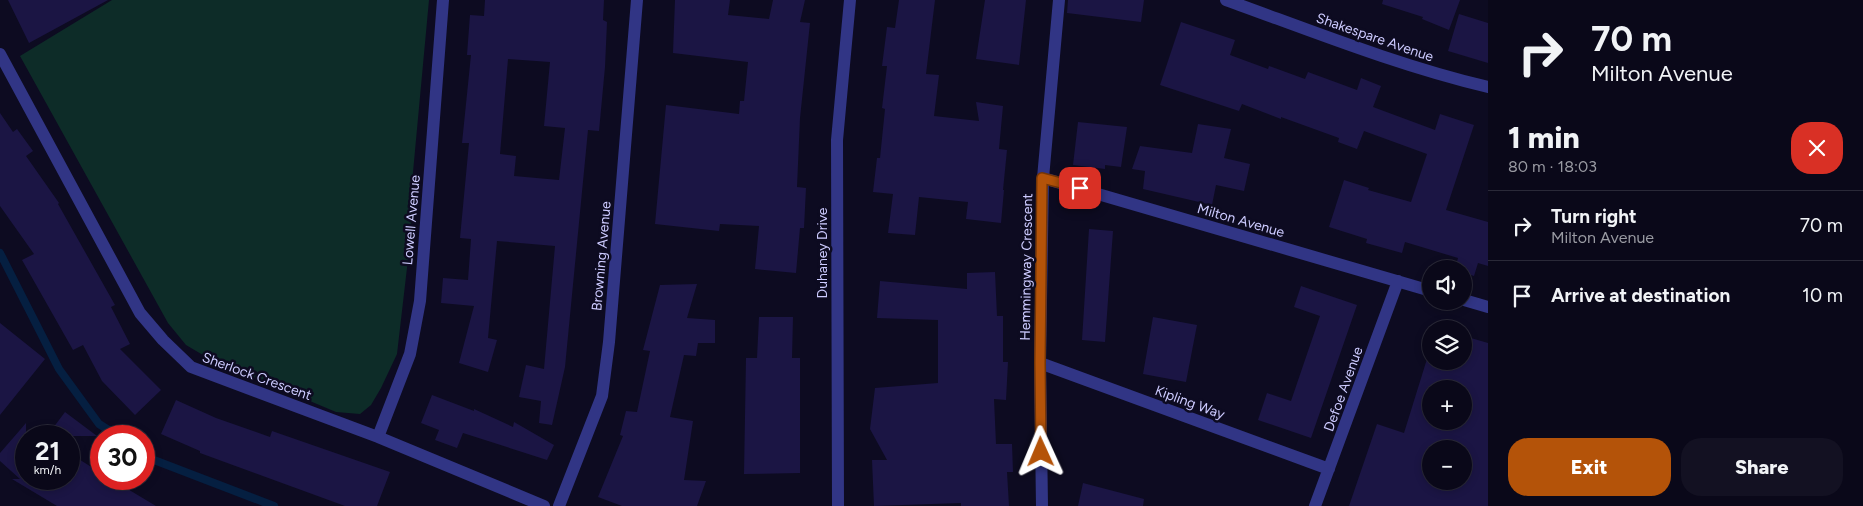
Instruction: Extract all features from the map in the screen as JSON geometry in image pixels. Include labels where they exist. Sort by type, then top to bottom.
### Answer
[{"type":"street","name":"Lowell Avenue","points":[[378,437],[410,354],[420,301],[443,0]]},
{"type":"street","name":"Browning Avenue","points":[[559,506],[602,396],[609,342],[637,0]]},
{"type":"street","name":"Duhaney Drive","points":[[838,506],[837,140],[850,0]]},
{"type":"street","name":"Hemmingway Crescent","points":[[1042,506],[1040,363],[1042,178],[1059,0]]},
{"type":"street","name":"Shakespare Avenue","points":[[1226,0],[1369,52],[1488,87]]},
{"type":"street","name":"Sherlock Crescent","points":[[0,54],[140,313],[162,340],[191,367],[378,437],[544,506]]},
{"type":"street","name":"Milton Avenue","points":[[1042,178],[1422,288]]},
{"type":"street","name":"Defoe Avenue","points":[[1315,506],[1398,281]]},
{"type":"street","points":[[1472,302],[1488,307]]},
{"type":"street","name":"Kipling Way","points":[[1040,363],[1330,469]]},
{"type":"green space","points":[[112,0],[429,0],[413,172],[410,242],[397,354],[371,405],[360,414],[336,412],[208,358],[186,345],[168,323],[20,56]]},
{"type":"building","points":[[8,0],[108,0],[29,43]]},
{"type":"building","points":[[485,0],[604,0],[603,20],[607,22],[599,131],[588,130],[565,367],[552,425],[539,423],[541,401],[519,397],[526,365],[544,369],[555,246],[497,241],[488,338],[497,340],[488,372],[459,363],[474,306],[441,303],[443,278],[468,280],[471,239],[460,238],[469,143],[462,143],[471,55],[467,55],[470,15],[484,16]],"holes":[[[508,59],[550,62],[544,126],[565,128],[559,180],[514,176],[516,156],[500,154]]]},
{"type":"building","points":[[675,0],[730,0],[728,15],[769,19],[773,0],[805,0],[800,22],[810,23],[800,118],[797,187],[806,188],[804,228],[800,228],[796,273],[755,269],[759,226],[720,224],[719,231],[655,224],[666,105],[739,114],[740,101],[744,101],[748,62],[673,53]]},
{"type":"building","points":[[899,0],[935,0],[926,74],[939,75],[934,116],[979,121],[976,102],[1003,106],[999,149],[1007,150],[1001,223],[966,219],[968,202],[919,197],[915,235],[888,233],[893,194],[873,192],[877,158],[880,158],[885,109],[882,108],[887,66],[882,66],[887,27],[895,28]]},
{"type":"building","points":[[985,0],[1026,0],[1019,65],[976,59]]},
{"type":"building","points":[[1068,0],[1144,0],[1141,22],[1067,13]]},
{"type":"building","points":[[1383,0],[1460,0],[1449,30],[1422,19],[1423,17],[1382,4]]},
{"type":"building","points":[[1459,14],[1488,23],[1488,63],[1448,51]]},
{"type":"building","points":[[1181,22],[1235,40],[1230,55],[1268,69],[1269,66],[1305,79],[1308,72],[1357,90],[1361,78],[1381,86],[1373,107],[1435,130],[1440,114],[1474,125],[1446,210],[1488,222],[1488,266],[1478,263],[1474,276],[1472,275],[1472,260],[1457,260],[1458,258],[1405,242],[1402,253],[1366,243],[1367,239],[1329,227],[1344,180],[1369,188],[1368,190],[1411,202],[1427,154],[1364,131],[1357,149],[1338,142],[1339,138],[1242,104],[1239,111],[1160,85]]},
{"type":"building","points":[[0,113],[13,132],[17,129],[33,151],[26,156],[59,203],[115,305],[111,307],[130,344],[120,349],[161,390],[135,415],[102,381],[83,345],[73,350],[22,260],[34,254],[0,206]]},
{"type":"building","points":[[1078,122],[1127,127],[1121,167],[1105,165],[1105,169],[1073,165]]},
{"type":"building","points":[[1198,124],[1231,129],[1224,158],[1250,164],[1244,191],[1216,185],[1212,205],[1143,189],[1145,171],[1132,169],[1140,146],[1192,153]]},
{"type":"building","points":[[1089,229],[1113,231],[1105,342],[1082,340]]},
{"type":"building","points":[[995,272],[997,316],[1003,316],[1003,362],[1008,362],[1006,400],[994,399],[996,444],[1012,444],[1013,472],[1007,472],[1009,506],[961,506],[961,503],[874,506],[872,460],[887,460],[870,429],[875,388],[938,383],[938,320],[877,318],[880,281],[967,289],[967,273]]},
{"type":"building","points":[[697,284],[687,318],[715,320],[715,343],[698,343],[696,356],[684,355],[670,417],[693,421],[684,480],[706,481],[697,506],[622,506],[598,497],[623,436],[620,435],[626,411],[637,412],[650,351],[643,350],[660,285]]},
{"type":"building","points":[[1301,286],[1357,305],[1311,438],[1258,420],[1267,393],[1291,401],[1320,316],[1294,307]]},
{"type":"building","points":[[759,317],[793,317],[792,358],[800,358],[800,473],[744,474],[746,358],[757,358]]},
{"type":"building","points":[[1153,317],[1197,325],[1186,382],[1143,374]]},
{"type":"building","points":[[0,323],[45,359],[0,415]]},
{"type":"building","points":[[1472,338],[1488,343],[1488,506],[1349,506],[1377,424],[1404,433],[1424,370],[1472,370]]},
{"type":"building","points":[[432,395],[474,411],[474,409],[513,427],[514,422],[554,445],[547,460],[463,433],[457,448],[435,440],[439,430],[421,423]]},
{"type":"building","points":[[176,400],[216,418],[270,437],[272,431],[390,472],[377,506],[345,506],[200,453],[200,451],[161,434]]},
{"type":"building","points":[[65,412],[90,431],[90,436],[80,436],[80,425],[55,425]]},
{"type":"building","points":[[15,436],[15,474],[0,461],[0,453]]},
{"type":"building","points":[[80,460],[90,466],[90,490],[129,490],[156,506],[57,506],[30,490],[80,490]]},
{"type":"building","points":[[1083,483],[1144,499],[1143,506],[1078,506]]},
{"type":"waterway","points":[[0,253],[59,369],[101,425]]},
{"type":"waterway","points":[[155,460],[274,506]]},
{"type":"route","points":[[1041,452],[1042,178],[1080,188]]}]
